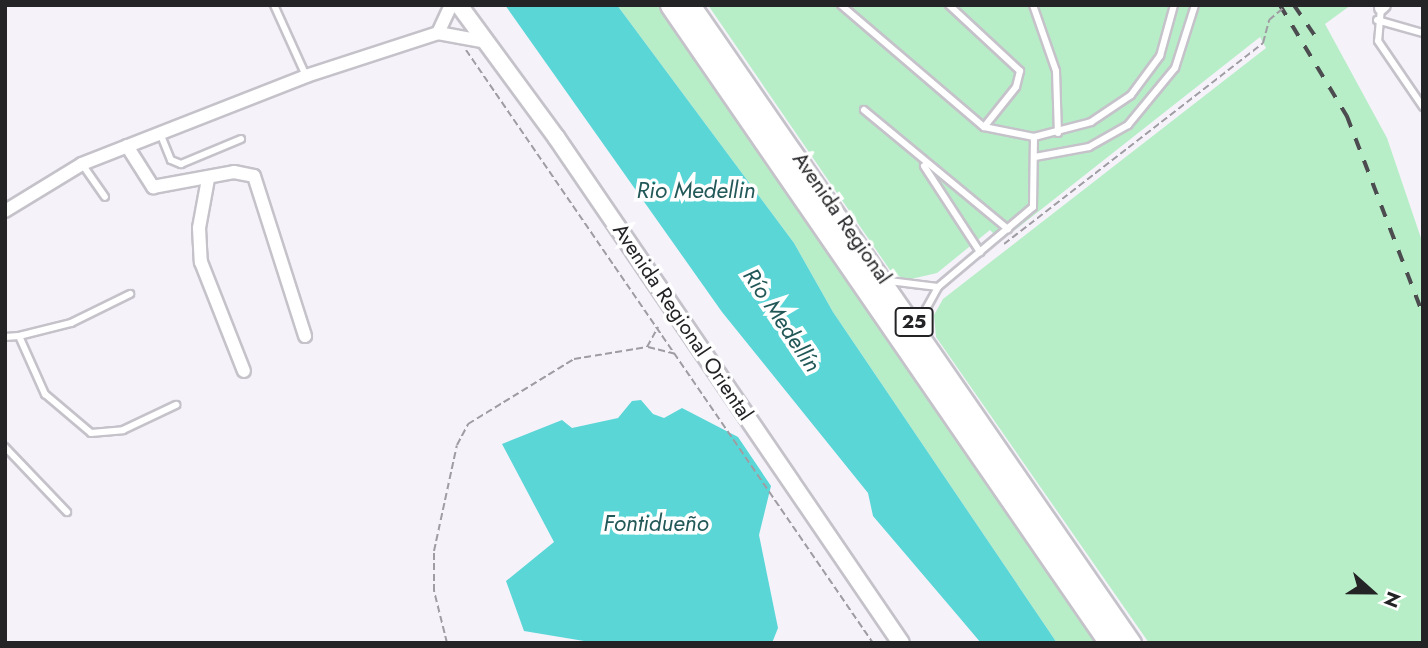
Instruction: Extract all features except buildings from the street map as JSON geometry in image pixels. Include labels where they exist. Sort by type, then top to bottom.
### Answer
[{"type":"highway","name":"Avenida Regional","points":[[670,5],[1109,643]]},
{"type":"highway","name":"Avenida Regional","points":[[690,5],[926,338],[1131,643]]},
{"type":"main road","name":"Avenida Regional Oriental","points":[[459,5],[901,643]]},
{"type":"street","points":[[438,33],[451,5]]},
{"type":"street","points":[[5,211],[82,164],[306,76],[438,33],[487,42]]},
{"type":"street","points":[[127,146],[153,187],[245,172],[260,185],[305,336]]},
{"type":"street","points":[[208,179],[199,228],[201,262],[244,371]]},
{"type":"lane","points":[[274,5],[306,76]]},
{"type":"lane","points":[[841,5],[984,127],[1034,137],[1058,133],[1112,109],[1148,76],[1174,5]]},
{"type":"lane","points":[[949,5],[1020,71],[1016,87],[984,127]]},
{"type":"lane","points":[[1033,5],[1056,71],[1058,133]]},
{"type":"lane","points":[[1035,157],[1089,147],[1150,104],[1175,68],[1195,5]]},
{"type":"lane","points":[[1423,33],[1381,11],[1378,41],[1423,107]]},
{"type":"lane","points":[[864,110],[920,160],[1008,229]]},
{"type":"lane","points":[[160,133],[171,160],[181,164],[241,139]]},
{"type":"lane","points":[[926,338],[926,309],[938,287],[1033,207],[1034,137]]},
{"type":"lane","points":[[920,160],[980,252]]},
{"type":"lane","points":[[82,164],[105,198]]},
{"type":"lane","points":[[885,279],[910,288],[938,287]]},
{"type":"lane","points":[[5,337],[71,323],[130,294]]},
{"type":"lane","points":[[19,336],[45,394],[91,433],[123,430],[176,405]]},
{"type":"lane","points":[[5,447],[67,512]]},
{"type":"path","points":[[992,242],[998,249],[1263,43],[1269,20],[1287,5]]},
{"type":"path","points":[[454,34],[678,355],[873,643]]},
{"type":"path","points":[[647,347],[658,326]]},
{"type":"path","points":[[447,643],[434,590],[434,551],[457,445],[468,424],[574,359],[647,347],[678,355]]},
{"type":"green space","points":[[617,5],[661,5],[1100,643],[1057,643],[833,312],[794,243]]},
{"type":"green space","points":[[708,5],[1351,5],[1325,24],[1387,138],[1423,244],[1423,643],[1149,643],[936,337],[934,315],[943,299],[1266,48],[1260,37],[1001,241],[990,230],[937,273],[907,280],[892,273]]},
{"type":"water","name":"Rio Medellin","points":[[505,5],[617,5],[794,243],[833,312],[1057,643],[981,643],[873,516],[868,493],[722,312]]},
{"type":"water","name":"Fontidueño","points":[[641,400],[653,414],[664,418],[682,408],[738,437],[771,486],[759,535],[778,628],[772,643],[596,643],[524,631],[506,581],[554,542],[502,444],[562,420],[572,428],[618,418],[632,401]]},
{"type":"railway","points":[[1280,5],[1347,116],[1423,314]]},
{"type":"railway","points":[[1294,5],[1320,43]]},
{"type":"water label","name":"Río Medellín","points":[[782,320]]}]
